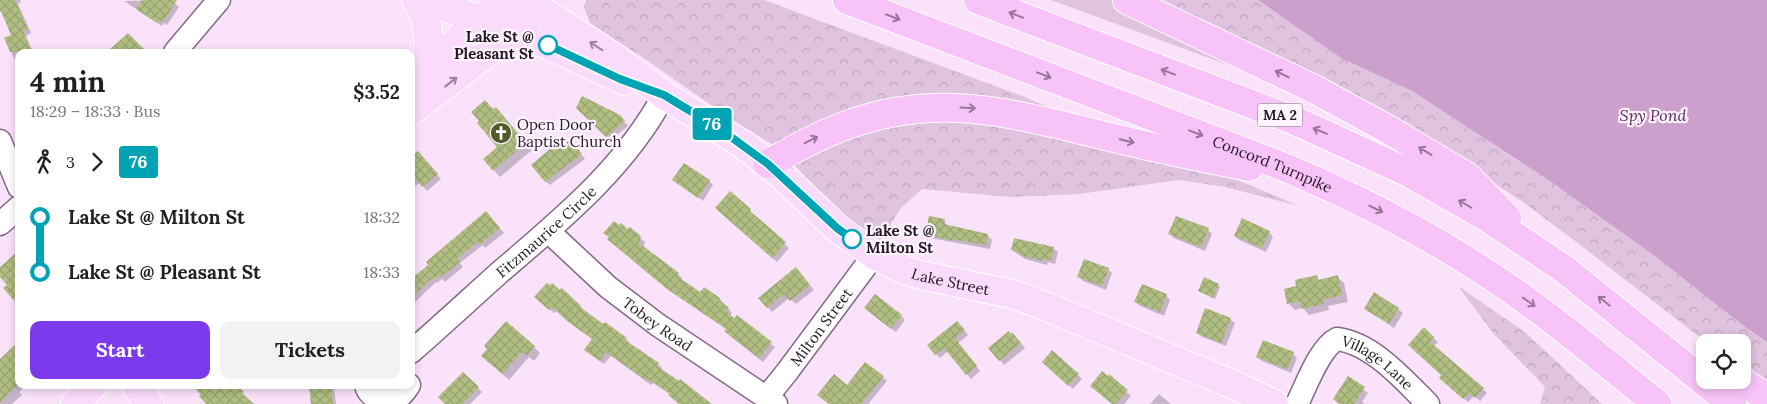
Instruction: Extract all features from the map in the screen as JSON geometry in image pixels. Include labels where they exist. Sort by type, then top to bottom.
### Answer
[{"type":"highway","name":"Concord Turnpike","points":[[847,0],[1308,178],[1386,214],[1489,274],[1559,325],[1657,404]]},
{"type":"highway","name":"MA 2","points":[[978,0],[1271,111],[1382,159],[1436,187],[1488,218],[1539,252],[1588,288],[1732,404]]},
{"type":"highway","points":[[1127,0],[1314,89],[1424,150],[1468,178],[1539,252]]},
{"type":"highway","points":[[768,164],[820,135],[854,122],[903,110],[952,107],[983,109],[1013,114],[1194,157],[1308,178]]},
{"type":"highway","points":[[1642,331],[1696,358]]},
{"type":"highway","points":[[1751,387],[1767,398]]},
{"type":"main road","points":[[416,0],[425,20],[428,40],[427,58],[416,78]]},
{"type":"main road","points":[[426,0],[493,7]]},
{"type":"main road","points":[[415,108],[515,32],[546,5]]},
{"type":"main road","name":"Lake Street","points":[[493,7],[546,5],[664,95],[732,137],[768,164],[837,228],[874,255],[911,272],[1012,294],[1057,310],[1232,384],[1274,404]]},
{"type":"main road","points":[[416,78],[493,7]]},
{"type":"main road","name":"Lake Street","points":[[493,7],[515,32],[557,48],[620,79],[664,95]]},
{"type":"main road","points":[[75,404],[89,389]]},
{"type":"main road","points":[[139,389],[149,404]]},
{"type":"street","points":[[178,49],[219,0]]},
{"type":"street","name":"Fitzmaurice Circle","points":[[415,348],[585,197],[621,159],[644,130],[664,95]]},
{"type":"street","points":[[0,141],[15,178]]},
{"type":"street","points":[[0,224],[15,211]]},
{"type":"street","name":"Tobey Road","points":[[548,231],[608,288],[658,326],[771,401]]},
{"type":"street","name":"Milton Street","points":[[771,401],[787,372],[874,255]]},
{"type":"street","name":"Village Lane","points":[[1297,404],[1327,346],[1337,339],[1353,342],[1365,348],[1398,375],[1428,404]]},
{"type":"street","points":[[367,389],[373,396],[385,400],[401,395],[406,389]]},
{"type":"green space","points":[[586,0],[764,0],[1022,96],[1057,111],[1013,105],[775,146],[737,123],[590,23],[584,7]]},
{"type":"green space","points":[[1051,0],[1111,0],[1243,66],[1242,70]]},
{"type":"green space","points":[[1150,0],[1258,0],[1341,58],[1412,91],[1547,179],[1652,254],[1767,342],[1767,388],[1751,377],[1751,334],[1696,334],[1523,202],[1444,150]]},
{"type":"green space","points":[[958,115],[1216,171],[1299,206],[1225,187],[1179,180],[1079,194],[1011,197],[922,189],[901,208],[878,244],[833,206],[791,162],[839,134]]},
{"type":"green space","points":[[1458,286],[1526,333],[1602,404],[1540,404],[1545,387],[1493,333]]},
{"type":"water","name":"Spy Pond","points":[[1258,0],[1767,0],[1767,342],[1652,254],[1547,179],[1412,91],[1341,58]]},
{"type":"building","points":[[0,0],[15,0],[28,29],[23,31],[31,49],[15,49],[15,52],[10,52],[4,38],[11,35],[0,9]]},
{"type":"building","points":[[142,0],[177,0],[163,22],[159,20],[157,23],[136,9]]},
{"type":"building","points":[[128,33],[144,49],[110,49]]},
{"type":"building","points":[[582,96],[620,115],[625,121],[606,137],[576,108]]},
{"type":"building","name":"Open Door Baptist Church","points":[[485,100],[493,109],[496,107],[526,143],[493,171],[483,159],[497,147],[477,123],[479,121],[471,112]]},
{"type":"building","points":[[570,139],[582,154],[545,182],[531,165],[559,141],[563,146]]},
{"type":"building","points":[[418,151],[438,174],[422,187],[415,179],[415,154]]},
{"type":"building","points":[[684,163],[710,180],[698,198],[672,180]]},
{"type":"building","points":[[730,191],[786,242],[772,258],[715,208]]},
{"type":"building","points":[[486,211],[500,228],[480,244],[478,242],[457,258],[460,262],[440,278],[438,276],[431,279],[415,294],[415,276],[428,265],[426,262]]},
{"type":"building","points":[[929,216],[945,219],[944,224],[988,234],[986,245],[925,235]]},
{"type":"building","points":[[1176,216],[1209,228],[1201,247],[1168,234]]},
{"type":"building","points":[[1242,218],[1270,231],[1262,248],[1234,236]]},
{"type":"building","points":[[614,221],[619,225],[621,223],[628,229],[630,227],[641,236],[639,243],[679,273],[677,276],[700,292],[704,287],[720,298],[719,300],[729,308],[726,311],[734,318],[737,315],[772,342],[759,358],[724,331],[726,329],[667,289],[607,239],[609,237],[603,233]]},
{"type":"building","points":[[1014,238],[1054,247],[1051,260],[1044,259],[1043,261],[1019,255],[1020,253],[1011,250]]},
{"type":"building","points":[[15,254],[15,302],[3,288],[7,285],[0,277],[0,267]]},
{"type":"building","points":[[1084,259],[1109,268],[1102,286],[1077,277]]},
{"type":"building","points":[[796,267],[810,285],[790,301],[784,294],[767,308],[758,298]]},
{"type":"building","points":[[1317,275],[1318,280],[1338,275],[1342,295],[1323,300],[1324,304],[1302,309],[1300,301],[1287,304],[1284,289],[1296,286],[1295,280]]},
{"type":"building","points":[[1204,277],[1219,284],[1213,298],[1198,291]]},
{"type":"building","points":[[547,283],[550,285],[552,283],[560,290],[562,288],[580,307],[603,324],[605,322],[627,338],[625,340],[659,363],[657,366],[679,381],[680,379],[712,404],[679,404],[668,395],[669,393],[648,379],[647,381],[606,352],[600,361],[584,350],[592,339],[567,321],[552,307],[549,310],[534,297]]},
{"type":"building","points":[[1142,284],[1167,294],[1160,312],[1134,302]]},
{"type":"building","points":[[1374,292],[1399,308],[1389,324],[1364,309]]},
{"type":"building","points":[[875,294],[902,315],[891,329],[864,308]]},
{"type":"building","points":[[1205,308],[1231,318],[1221,343],[1196,333]]},
{"type":"building","points":[[506,321],[535,346],[527,356],[522,352],[502,374],[481,356],[487,349],[484,346]]},
{"type":"building","points":[[957,321],[965,330],[955,338],[977,366],[966,375],[944,348],[935,355],[927,345]]},
{"type":"building","points":[[1424,327],[1434,337],[1430,342],[1484,388],[1475,398],[1469,393],[1463,399],[1439,378],[1441,375],[1408,345]]},
{"type":"building","points":[[1009,331],[1021,343],[999,361],[988,348]]},
{"type":"building","points":[[1263,340],[1294,352],[1287,369],[1256,357]]},
{"type":"building","points":[[15,345],[15,388],[0,402],[0,359]]},
{"type":"building","points":[[1052,350],[1079,374],[1068,386],[1042,362]]},
{"type":"building","points":[[865,362],[884,376],[861,404],[829,404],[817,395],[834,374],[847,385]]},
{"type":"building","points":[[1102,371],[1108,376],[1109,374],[1128,390],[1116,404],[1112,404],[1090,386]]},
{"type":"building","points":[[463,372],[479,387],[462,404],[445,404],[438,397]]},
{"type":"building","points":[[1348,376],[1365,387],[1354,404],[1339,404],[1333,399]]},
{"type":"building","points":[[196,389],[241,389],[244,392],[242,393],[254,404],[206,404],[199,396],[201,395]]},
{"type":"building","points":[[309,389],[331,389],[333,404],[311,404]]},
{"type":"bus line","name":"76","points":[[548,45],[620,79],[664,95],[720,129],[768,164],[822,215],[852,239]]},
{"type":"place","name":"Lake St @ Pleasant St","points":[[548,45]]},
{"type":"place","name":"Open Door Baptist Church","points":[[501,133]]},
{"type":"place","name":"Lake St @ Milton St","points":[[852,239]]}]
